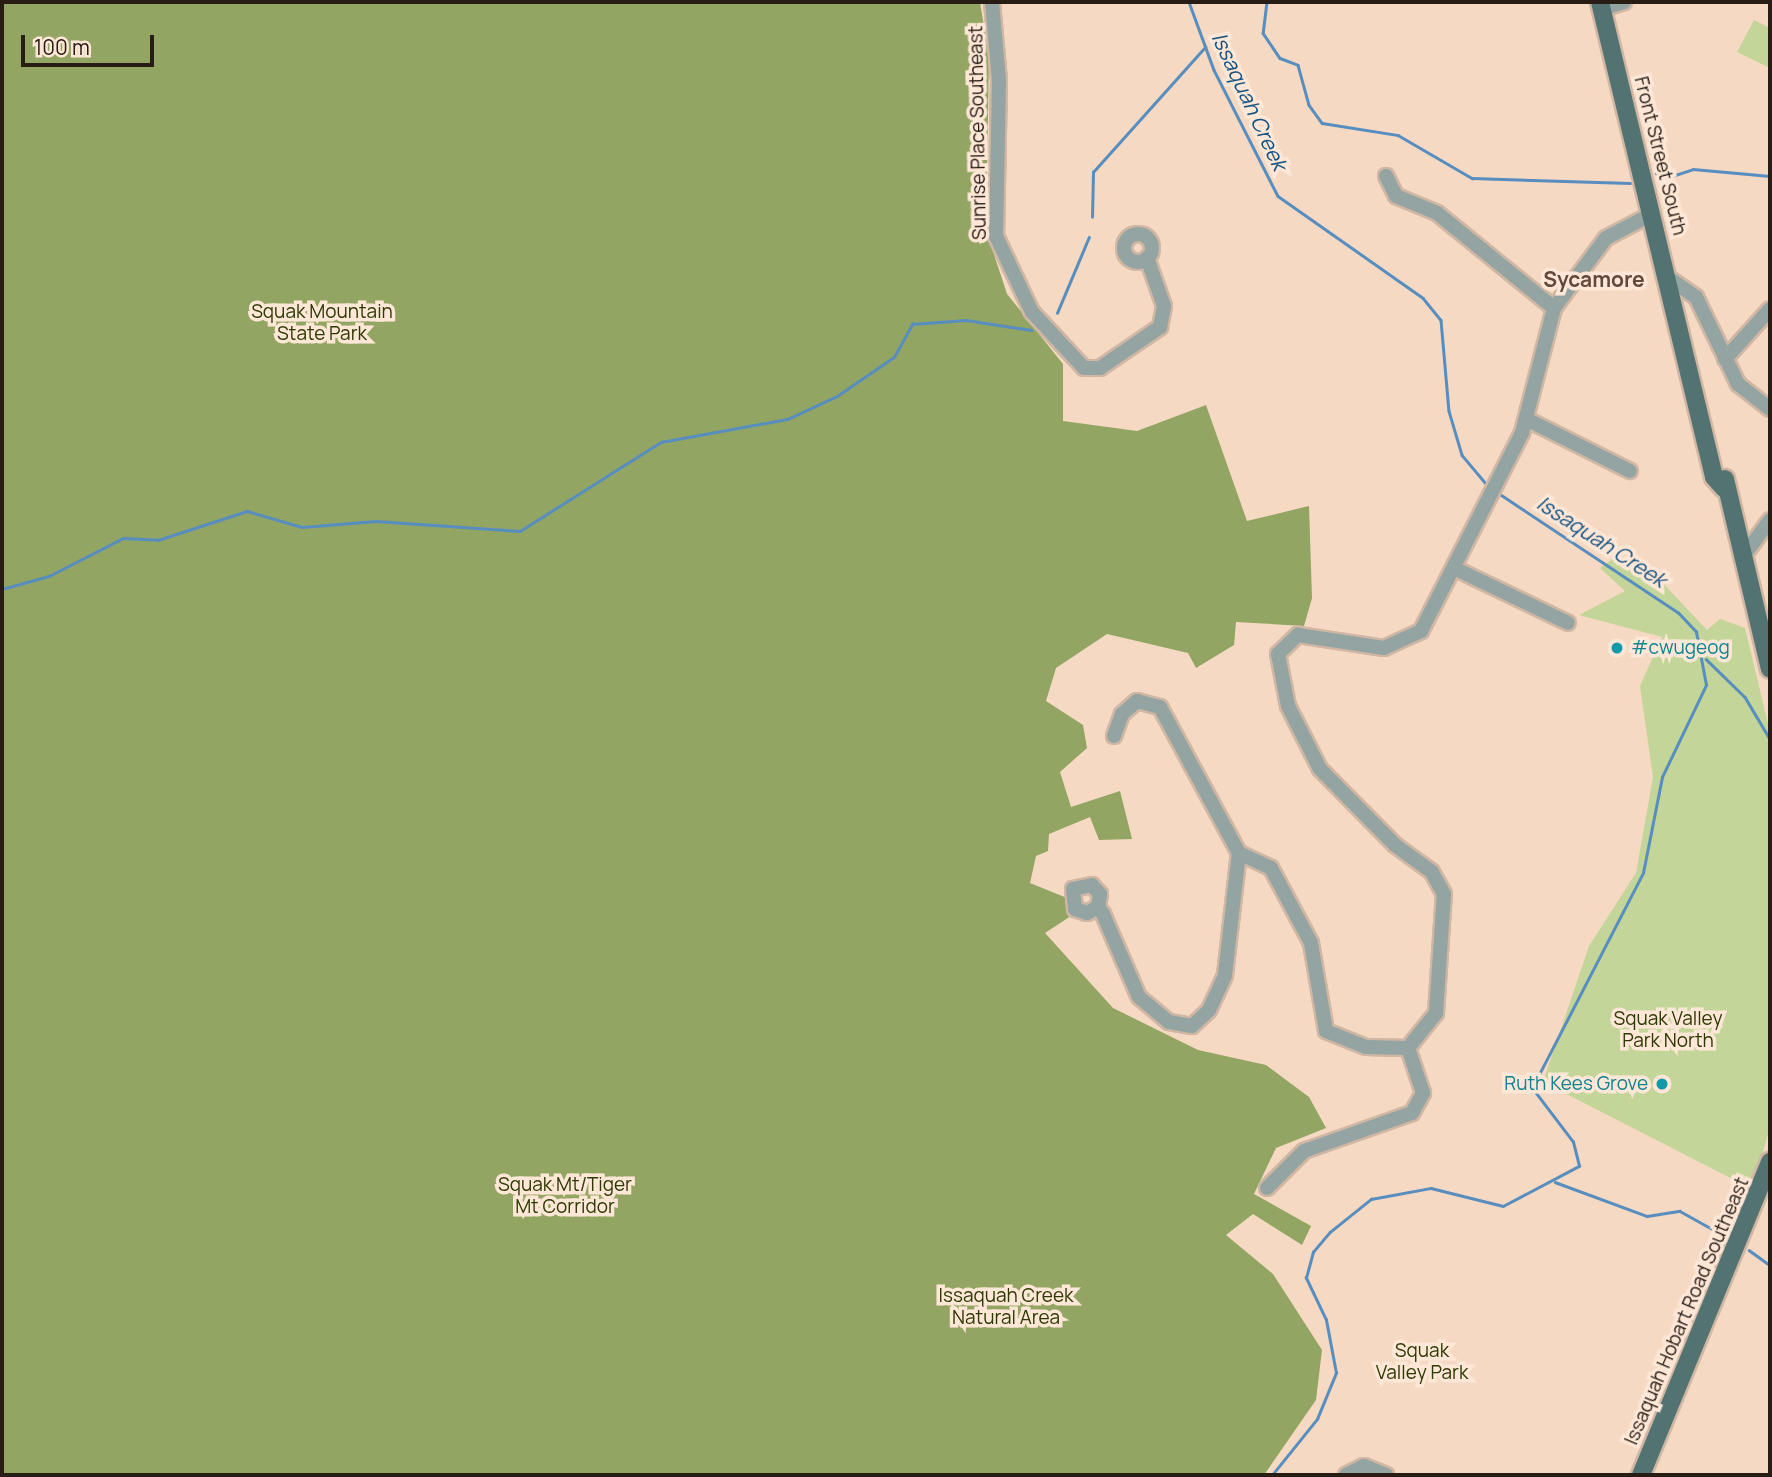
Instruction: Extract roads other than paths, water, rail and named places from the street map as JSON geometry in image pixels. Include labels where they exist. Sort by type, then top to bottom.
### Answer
[{"type":"main road","name":"Front Street South","points":[[1600,5],[1703,406],[1714,477],[1724,488],[1742,558],[1765,630]]},
{"type":"main road","points":[[1765,630],[1770,669]]},
{"type":"main road","name":"Issaquah Hobart Road Southeast","points":[[1641,1475],[1770,1162]]},
{"type":"street","name":"Sunrise Place Southeast","points":[[992,2],[999,81],[996,236],[1032,312],[1084,368],[1100,368],[1160,327],[1164,306],[1147,258]]},
{"type":"street","points":[[1600,5],[1624,2]]},
{"type":"street","points":[[1387,176],[1396,196],[1437,213],[1555,308]]},
{"type":"street","points":[[1238,853],[1271,868],[1311,943],[1326,1031],[1366,1047],[1408,1048],[1431,1024],[1439,996],[1441,883],[1320,769],[1300,735],[1276,662],[1286,641],[1298,635],[1384,648],[1405,644],[1427,624],[1500,479],[1526,419],[1555,308],[1606,238],[1652,214]]},
{"type":"street","points":[[1670,279],[1696,297],[1725,359],[1746,392],[1770,409]]},
{"type":"street","points":[[1725,359],[1770,309]]},
{"type":"street","points":[[1526,419],[1630,471]]},
{"type":"street","points":[[1742,558],[1770,520]]},
{"type":"street","points":[[1456,569],[1568,623]]},
{"type":"street","points":[[1098,907],[1139,997],[1169,1022],[1192,1026],[1209,1010],[1225,975],[1238,853],[1155,703],[1144,698],[1129,706],[1114,736]]},
{"type":"street","points":[[1267,1188],[1304,1151],[1412,1113],[1423,1093],[1408,1048]]},
{"type":"street","points":[[1352,1471],[1386,1475]]},
{"type":"waterway","name":"Issaquah Creek","points":[[1189,2],[1214,70],[1278,196],[1423,298],[1441,320],[1449,411],[1462,455],[1488,486]]},
{"type":"waterway","points":[[1267,2],[1263,33],[1280,58],[1298,65],[1309,105],[1322,123],[1398,135],[1472,178],[1630,183]]},
{"type":"waterway","points":[[1092,217],[1093,172],[1205,47]]},
{"type":"waterway","points":[[1656,173],[1669,177],[1693,169],[1770,176]]},
{"type":"waterway","points":[[1057,313],[1089,237]]},
{"type":"waterway","points":[[2,589],[49,576],[123,538],[158,540],[247,511],[302,527],[376,521],[520,531],[661,442],[788,419],[837,396],[894,357],[912,324],[966,320],[1031,330]]},
{"type":"waterway","name":"Issaquah Creek","points":[[1272,1475],[1317,1419],[1336,1373],[1326,1320],[1306,1278],[1313,1252],[1330,1232],[1371,1199],[1431,1188],[1503,1206],[1579,1166],[1573,1142],[1532,1088],[1643,873],[1662,777],[1706,685],[1696,632],[1678,613],[1496,492]]},
{"type":"waterway","points":[[1706,659],[1745,697],[1770,739]]},
{"type":"waterway","points":[[1555,1182],[1647,1216],[1680,1211],[1730,1239]]},
{"type":"waterway","points":[[1749,1250],[1770,1265]]},
{"type":"place","name":"#cwugeog","points":[[1617,648]]},
{"type":"place","name":"Ruth Kees Grove","points":[[1662,1084]]},
{"type":"district","name":"Sycamore","points":[[1594,279]]},
{"type":"park label","name":"Squak Mountain State Park","points":[[322,323]]},
{"type":"park label","name":"Squak Valley Park North","points":[[1668,1030]]},
{"type":"park label","name":"Squak Mt/Tiger Mt Corridor","points":[[565,1196]]},
{"type":"park label","name":"Issaquah Creek Natural Area","points":[[1006,1307]]},
{"type":"park label","name":"Squak Valley Park","points":[[1422,1362]]}]
